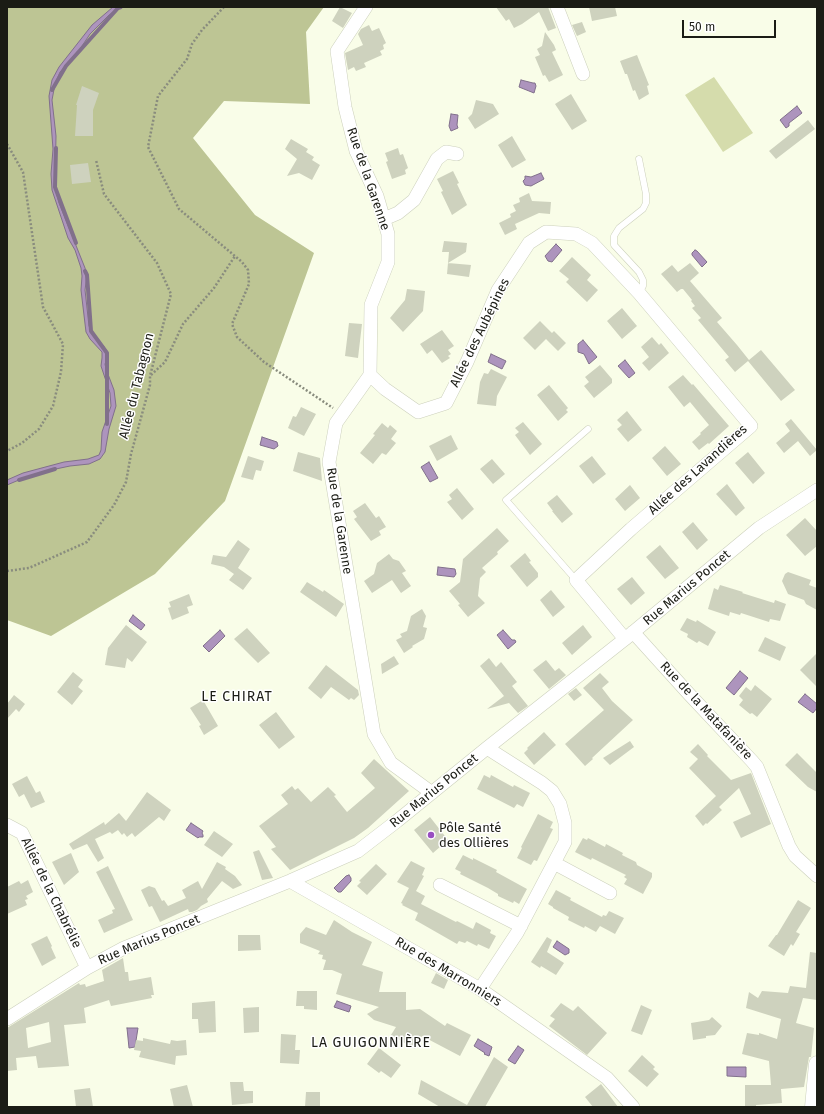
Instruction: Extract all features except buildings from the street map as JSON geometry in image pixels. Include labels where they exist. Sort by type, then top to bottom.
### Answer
[{"type":"street","name":"Rue de la Garenne","points":[[366,7],[337,51],[345,108],[356,151],[377,196],[388,234],[388,262],[371,306],[370,375],[336,423],[329,462],[374,734],[391,764],[432,793]]},
{"type":"street","points":[[557,7],[582,74]]},
{"type":"street","points":[[384,219],[398,213],[414,200],[436,159],[446,152],[457,154]]},
{"type":"street","name":"Allée des Aubépines","points":[[370,375],[385,389],[418,412],[446,403],[467,362],[498,290],[529,243],[546,232],[576,234],[592,243],[639,293]]},
{"type":"street","name":"Allée des Lavandières","points":[[576,580],[631,529],[751,426],[639,293]]},
{"type":"street","name":"Rue Marius Poncet","points":[[7,1019],[87,968],[124,948],[290,881],[358,851],[629,636],[759,528],[817,490]]},
{"type":"street","points":[[576,580],[629,636]]},
{"type":"street","name":"Rue de la Matafanière","points":[[629,636],[689,694],[757,767],[789,846],[795,856],[817,876]]},
{"type":"street","points":[[480,989],[521,926],[565,842],[565,823],[560,804],[552,791],[487,748]]},
{"type":"street","name":"Allée de la Chabrélie","points":[[7,825],[22,834],[87,968]]},
{"type":"street","points":[[554,863],[610,893]]},
{"type":"street","name":"Rue des Marronniers","points":[[290,881],[480,989],[606,1078],[633,1107]]},
{"type":"street","points":[[440,885],[521,926]]},
{"type":"street","points":[[813,1107],[817,1064]]},
{"type":"lane","points":[[638,159],[646,194],[646,203],[643,209],[619,228],[614,236],[614,245],[639,272],[644,286],[639,293]]},
{"type":"lane","points":[[576,580],[506,500],[588,429]]},
{"type":"path","points":[[224,7],[202,30],[192,44],[187,59],[158,96],[148,147],[180,209],[235,256],[248,270],[249,284],[232,324],[237,338],[264,362],[343,414]]},
{"type":"path","points":[[7,144],[23,172],[43,307],[63,344],[61,372],[53,406],[39,429],[22,443],[7,450]]},
{"type":"path","name":"Allée du Tabagnon","points":[[7,571],[29,568],[87,542],[114,505],[126,482],[130,454],[150,385],[150,376],[171,294],[157,263],[104,194],[96,160]]},
{"type":"path","points":[[150,376],[165,362],[183,324],[214,288],[235,256]]},
{"type":"green space","points":[[7,7],[324,7],[306,32],[310,104],[224,101],[193,138],[255,215],[314,253],[225,501],[155,574],[51,636],[7,620]]},
{"type":"green space","points":[[714,77],[753,133],[723,152],[685,95]]},
{"type":"shaded area","points":[[113,7],[120,7],[109,15],[90,34],[78,52],[60,72],[55,84],[52,100],[56,136],[55,187],[59,203],[87,275],[85,290],[89,326],[95,338],[106,350],[107,359],[105,364],[114,390],[116,406],[109,429],[105,452],[100,459],[89,464],[51,470],[26,477],[7,485],[7,480],[23,473],[64,462],[88,459],[99,455],[101,450],[102,432],[111,406],[110,393],[101,366],[102,352],[90,339],[86,332],[81,290],[81,268],[75,250],[68,238],[52,190],[51,174],[53,149],[49,96],[52,80],[59,67],[92,25]]},
{"type":"shaded area","points":[[521,80],[535,83],[536,86],[534,93],[519,87]]},
{"type":"shaded area","points":[[797,106],[802,113],[789,123],[789,126],[786,128],[780,120]]},
{"type":"shaded area","points":[[451,114],[458,115],[458,128],[451,131],[449,126]]},
{"type":"shaded area","points":[[541,173],[544,179],[531,186],[525,185],[523,181],[525,176],[531,177]]},
{"type":"shaded area","points":[[556,244],[562,250],[552,262],[548,261],[545,256]]},
{"type":"shaded area","points":[[695,250],[707,262],[702,267],[692,255]]},
{"type":"shaded area","points":[[583,340],[597,357],[589,364],[584,354],[578,352],[578,344]]},
{"type":"shaded area","points":[[491,354],[506,361],[502,369],[488,362]]},
{"type":"shaded area","points":[[625,360],[635,373],[629,378],[618,366]]},
{"type":"shaded area","points":[[262,437],[277,442],[278,446],[274,449],[260,445]]},
{"type":"shaded area","points":[[429,462],[438,478],[430,482],[421,467]]},
{"type":"shaded area","points":[[438,567],[455,569],[456,574],[454,577],[437,575]]},
{"type":"shaded area","points":[[133,615],[145,625],[141,630],[129,621]]},
{"type":"shaded area","points":[[220,630],[225,636],[209,652],[203,646]]},
{"type":"shaded area","points":[[503,630],[512,640],[515,640],[516,642],[508,649],[497,635]]},
{"type":"shaded area","points":[[740,671],[748,678],[734,695],[726,688]]},
{"type":"shaded area","points":[[805,694],[817,704],[817,708],[813,713],[798,702]]},
{"type":"shaded area","points":[[191,823],[203,831],[203,837],[198,838],[186,830]]},
{"type":"shaded area","points":[[349,875],[351,881],[341,892],[338,892],[334,888],[346,876]]},
{"type":"shaded area","points":[[557,941],[569,949],[569,953],[565,955],[553,947]]},
{"type":"shaded area","points":[[337,1001],[351,1006],[349,1012],[334,1007]]},
{"type":"shaded area","points":[[127,1028],[138,1028],[135,1047],[129,1048]]},
{"type":"shaded area","points":[[478,1039],[492,1047],[489,1056],[474,1046]]},
{"type":"shaded area","points":[[518,1046],[524,1050],[515,1064],[508,1060]]},
{"type":"shaded area","points":[[727,1067],[746,1067],[746,1077],[727,1076]]},
{"type":"waterway","points":[[52,90],[66,66],[118,8],[121,7]]},
{"type":"waterway","points":[[56,148],[55,187],[76,243]]},
{"type":"waterway","points":[[85,271],[87,275],[91,331],[107,353],[107,424]]},
{"type":"waterway","points":[[19,480],[55,469]]},
{"type":"place","name":"Pôle Santé des Ollières","points":[[431,835]]},
{"type":"district","name":"LE CHIRAT","points":[[237,697]]},
{"type":"district","name":"LA GUIGONNIÈRE","points":[[371,1043]]}]
